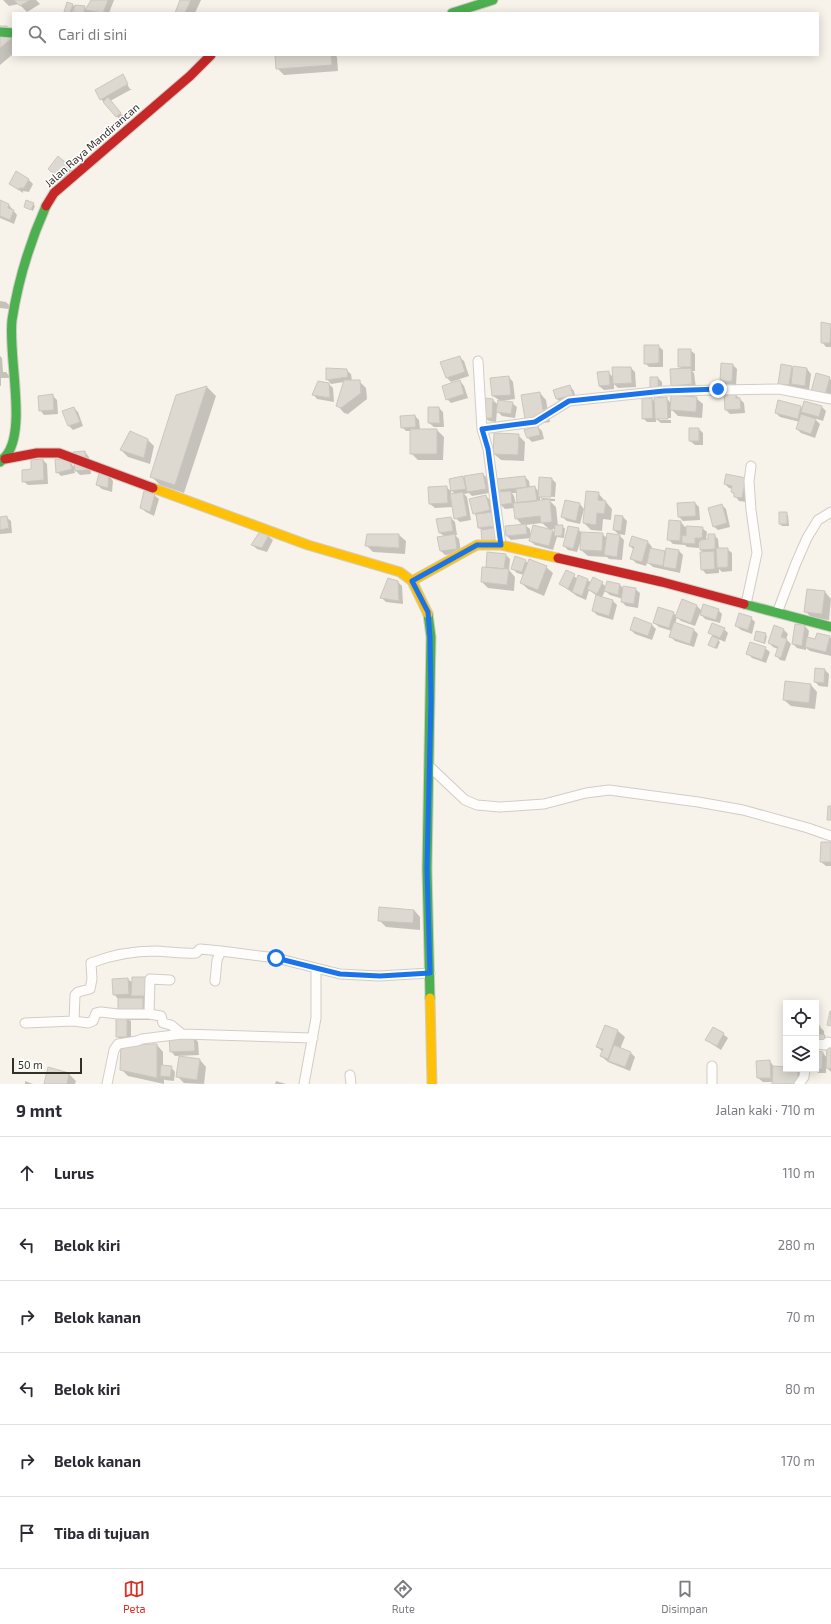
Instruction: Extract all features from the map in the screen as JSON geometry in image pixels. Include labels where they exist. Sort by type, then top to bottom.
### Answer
[{"type":"street","points":[[455,12],[494,0]]},
{"type":"street","points":[[0,32],[12,33]]},
{"type":"street","name":"Jalan Raya Mandirancan","points":[[2,460],[13,441],[16,421],[11,335],[16,297],[40,219],[49,199],[54,193],[190,76],[210,56]]},
{"type":"street","points":[[478,361],[482,429],[488,449],[501,545]]},
{"type":"street","points":[[482,429],[535,422],[569,401],[664,391],[779,389],[831,399]]},
{"type":"street","points":[[2,460],[37,453],[59,453],[308,545],[400,572],[412,581],[428,612],[430,637],[427,869],[432,1084]]},
{"type":"street","points":[[746,604],[757,553],[751,510],[749,481],[751,466]]},
{"type":"street","points":[[777,613],[807,538],[818,520],[831,512]]},
{"type":"street","points":[[412,581],[477,545],[501,545],[599,566],[831,627]]},
{"type":"street","points":[[429,766],[465,800],[477,805],[500,807],[544,804],[609,790],[698,802],[743,810],[831,836]]},
{"type":"street","points":[[74,1021],[75,995],[78,992],[90,989],[92,980],[91,963],[121,954],[155,951],[186,954],[196,953],[200,949],[276,958],[340,974],[368,976],[430,973]]},
{"type":"street","points":[[216,981],[217,960],[221,951]]},
{"type":"street","points":[[304,1084],[316,1018],[316,969]]},
{"type":"street","points":[[149,1014],[150,979],[170,980]]},
{"type":"street","points":[[25,1023],[74,1021],[90,1022],[98,1012],[118,1014],[149,1014],[161,1016],[163,1023],[171,1025],[182,1034]]},
{"type":"street","points":[[107,1084],[114,1050],[118,1044],[142,1039],[182,1034],[313,1038]]},
{"type":"street","points":[[819,1044],[825,1045],[828,1042],[831,1043]]},
{"type":"street","points":[[712,1066],[712,1084]]},
{"type":"street","points":[[799,1084],[804,1077],[805,1072]]},
{"type":"building","points":[[14,0],[30,0],[20,6]]},
{"type":"building","points":[[91,0],[108,0],[103,12],[85,10]]},
{"type":"building","points":[[180,0],[191,0],[185,12],[175,12]]},
{"type":"building","points":[[67,2],[73,4],[70,12],[64,12]]},
{"type":"building","points":[[75,5],[85,6],[84,12],[73,12]]},
{"type":"building","points":[[0,26],[7,26],[11,39],[0,48]]},
{"type":"building","points":[[275,56],[331,56],[332,65],[276,69]]},
{"type":"building","points":[[123,74],[128,84],[100,100],[95,90]]},
{"type":"building","points":[[108,97],[121,113],[116,117],[103,102]]},
{"type":"building","points":[[58,156],[71,167],[60,179],[48,169]]},
{"type":"building","points":[[16,171],[29,179],[24,188],[19,188],[19,190],[9,184]]},
{"type":"building","points":[[0,200],[9,204],[8,208],[14,210],[10,220],[0,216]]},
{"type":"building","points":[[26,200],[34,203],[31,210],[24,207]]},
{"type":"building","points":[[821,322],[831,324],[830,343],[821,343]]},
{"type":"building","points":[[644,345],[659,345],[659,363],[644,364]]},
{"type":"building","points":[[678,349],[691,349],[691,367],[678,367]]},
{"type":"building","points":[[460,356],[465,372],[446,378],[440,362]]},
{"type":"building","points":[[721,363],[733,364],[732,381],[720,381]]},
{"type":"building","points":[[781,364],[792,366],[789,385],[778,384]]},
{"type":"building","points":[[793,366],[807,368],[805,386],[791,384]]},
{"type":"building","points":[[612,367],[631,367],[632,383],[613,384]]},
{"type":"building","points":[[326,368],[347,369],[348,377],[326,380]]},
{"type":"building","points":[[691,368],[692,384],[671,386],[670,369]]},
{"type":"building","points":[[609,371],[610,385],[599,386],[597,372]]},
{"type":"building","points":[[816,373],[830,377],[825,395],[811,392]]},
{"type":"building","points":[[509,376],[511,395],[492,396],[490,378]]},
{"type":"building","points":[[650,377],[658,377],[658,390],[650,390]]},
{"type":"building","points":[[344,380],[360,380],[361,393],[341,408],[336,406]]},
{"type":"building","points":[[460,380],[464,394],[446,400],[442,386]]},
{"type":"building","points":[[318,381],[329,383],[330,398],[312,395]]},
{"type":"building","points":[[570,385],[573,395],[556,399],[553,390]]},
{"type":"building","points":[[207,386],[175,485],[150,477],[176,395]]},
{"type":"building","points":[[540,392],[544,416],[525,419],[521,395]]},
{"type":"building","points":[[736,393],[736,398],[740,398],[741,409],[725,410],[724,394]]},
{"type":"building","points":[[53,394],[54,410],[39,411],[38,396]]},
{"type":"building","points":[[671,395],[697,397],[696,412],[670,410]]},
{"type":"building","points":[[667,397],[668,419],[655,419],[654,398]]},
{"type":"building","points":[[484,398],[493,399],[492,418],[483,418]]},
{"type":"building","points":[[642,398],[652,398],[653,418],[642,419]]},
{"type":"building","points":[[498,400],[513,402],[511,414],[496,412]]},
{"type":"building","points":[[778,400],[801,406],[798,419],[775,413]]},
{"type":"building","points":[[804,401],[822,406],[819,417],[801,412]]},
{"type":"building","points":[[74,407],[80,422],[68,426],[62,411]]},
{"type":"building","points":[[428,407],[439,407],[440,423],[428,423]]},
{"type":"building","points":[[801,414],[816,419],[811,434],[796,429]]},
{"type":"building","points":[[415,415],[416,427],[401,428],[400,416]]},
{"type":"building","points":[[538,426],[540,435],[527,438],[524,430]]},
{"type":"building","points":[[689,428],[699,428],[699,441],[689,441]]},
{"type":"building","points":[[410,429],[437,429],[437,454],[410,454]]},
{"type":"building","points":[[130,431],[148,439],[144,458],[120,450]]},
{"type":"building","points":[[494,433],[519,434],[518,455],[493,454]]},
{"type":"building","points":[[85,451],[87,470],[75,471],[73,452]]},
{"type":"building","points":[[43,459],[44,480],[22,482],[22,470],[31,469],[31,460]]},
{"type":"building","points":[[55,459],[69,460],[72,469],[56,473]]},
{"type":"building","points":[[100,470],[109,475],[108,488],[96,485]]},
{"type":"building","points":[[483,473],[486,489],[467,492],[464,476]]},
{"type":"building","points":[[726,474],[746,478],[742,498],[734,497],[734,493],[731,492],[732,486],[724,484]]},
{"type":"building","points":[[463,476],[466,489],[451,491],[449,479]]},
{"type":"building","points":[[525,476],[527,487],[498,490],[497,479]]},
{"type":"building","points":[[539,477],[552,478],[551,497],[538,497]]},
{"type":"building","points":[[447,486],[448,503],[429,504],[428,487]]},
{"type":"building","points":[[535,486],[537,501],[517,503],[516,489]]},
{"type":"building","points":[[144,491],[155,494],[150,512],[140,508]]},
{"type":"building","points":[[511,491],[512,503],[500,505],[498,492]]},
{"type":"building","points":[[586,491],[599,492],[598,500],[606,501],[604,514],[597,513],[596,525],[583,523]]},
{"type":"building","points":[[463,492],[467,516],[454,519],[450,494]]},
{"type":"building","points":[[486,495],[490,510],[473,514],[469,499]]},
{"type":"building","points":[[550,499],[552,522],[541,523],[540,516],[515,519],[513,503]]},
{"type":"building","points":[[565,500],[580,503],[576,521],[561,517]]},
{"type":"building","points":[[695,502],[696,516],[678,517],[677,503]]},
{"type":"building","points":[[722,504],[727,523],[713,527],[708,508]]},
{"type":"building","points":[[493,512],[495,526],[478,528],[476,514]]},
{"type":"building","points":[[779,512],[787,512],[787,524],[779,524]]},
{"type":"building","points":[[615,515],[623,516],[621,531],[613,530]]},
{"type":"building","points":[[7,516],[9,528],[0,530],[0,517]]},
{"type":"building","points":[[451,517],[453,531],[439,533],[436,519]]},
{"type":"building","points":[[669,520],[681,521],[680,541],[667,540]]},
{"type":"building","points":[[526,524],[527,534],[506,536],[505,526]]},
{"type":"building","points":[[533,525],[553,530],[549,546],[529,541]]},
{"type":"building","points":[[555,525],[563,525],[562,536],[554,536]]},
{"type":"building","points":[[568,526],[579,528],[573,549],[563,546]]},
{"type":"building","points":[[686,526],[703,527],[702,538],[695,538],[695,544],[682,543],[682,535],[686,536]]},
{"type":"building","points":[[495,528],[496,540],[482,541],[481,530]]},
{"type":"building","points":[[260,531],[269,535],[262,548],[251,545]]},
{"type":"building","points":[[581,532],[603,533],[602,551],[580,550]]},
{"type":"building","points":[[607,533],[620,535],[617,557],[604,555]]},
{"type":"building","points":[[367,534],[399,534],[399,548],[365,546]]},
{"type":"building","points":[[455,534],[457,549],[440,551],[437,537]]},
{"type":"building","points":[[708,534],[715,534],[715,549],[700,550],[700,540],[708,539]]},
{"type":"building","points":[[632,536],[648,541],[642,562],[630,559],[634,547],[629,546]]},
{"type":"building","points":[[650,548],[665,551],[663,566],[647,563]]},
{"type":"building","points":[[666,548],[679,550],[676,569],[663,567]]},
{"type":"building","points":[[716,548],[728,548],[728,567],[717,568]]},
{"type":"building","points":[[714,551],[715,569],[701,570],[700,552]]},
{"type":"building","points":[[487,552],[506,554],[504,569],[486,567]]},
{"type":"building","points":[[515,556],[526,560],[522,572],[511,569]]},
{"type":"building","points":[[529,559],[547,566],[538,590],[520,583]]},
{"type":"building","points":[[482,567],[509,569],[507,585],[481,582]]},
{"type":"building","points":[[566,570],[575,574],[568,589],[559,584]]},
{"type":"building","points":[[578,575],[588,579],[582,596],[572,592]]},
{"type":"building","points":[[593,577],[603,582],[597,594],[587,589]]},
{"type":"building","points":[[388,578],[398,581],[399,601],[380,598]]},
{"type":"building","points":[[607,581],[620,584],[618,595],[604,591]]},
{"type":"building","points":[[623,586],[636,588],[634,604],[621,602]]},
{"type":"building","points":[[807,589],[825,591],[822,614],[804,612]]},
{"type":"building","points":[[596,595],[613,600],[609,616],[592,611]]},
{"type":"building","points":[[682,599],[697,605],[691,623],[675,617]]},
{"type":"building","points":[[703,604],[719,609],[716,620],[700,615]]},
{"type":"building","points":[[658,607],[674,612],[669,628],[653,623]]},
{"type":"building","points":[[739,613],[752,617],[748,630],[735,626]]},
{"type":"building","points":[[634,617],[652,624],[648,636],[630,630]]},
{"type":"building","points":[[674,622],[694,629],[690,644],[669,637]]},
{"type":"building","points":[[712,623],[725,628],[720,638],[708,633]]},
{"type":"building","points":[[795,624],[805,625],[802,646],[792,644]]},
{"type":"building","points":[[774,625],[784,629],[781,637],[787,639],[781,658],[775,656],[778,647],[768,643]]},
{"type":"building","points":[[756,631],[766,633],[764,643],[754,640]]},
{"type":"building","points":[[817,633],[830,636],[826,652],[805,647],[807,637],[815,639]]},
{"type":"building","points":[[712,636],[719,639],[715,648],[708,645]]},
{"type":"building","points":[[750,642],[766,647],[762,660],[746,654]]},
{"type":"building","points":[[815,668],[825,669],[824,683],[814,682]]},
{"type":"building","points":[[785,681],[811,684],[809,703],[783,700]]},
{"type":"building","points":[[828,806],[831,806],[831,820],[827,820]]},
{"type":"building","points":[[821,842],[831,842],[831,862],[820,862]]},
{"type":"building","points":[[379,907],[414,910],[413,923],[378,921]]},
{"type":"building","points":[[132,977],[149,977],[148,996],[131,996]]},
{"type":"building","points":[[128,978],[129,994],[113,995],[112,979]]},
{"type":"building","points":[[118,998],[143,998],[143,1013],[118,1013]]},
{"type":"building","points":[[831,1011],[831,1026],[827,1025]]},
{"type":"building","points":[[116,1016],[127,1016],[127,1037],[116,1037]]},
{"type":"building","points":[[605,1025],[618,1030],[608,1059],[600,1056],[603,1049],[596,1047]]},
{"type":"building","points":[[713,1027],[724,1033],[717,1046],[705,1040]]},
{"type":"building","points":[[819,1034],[825,1035],[824,1043],[819,1042]]},
{"type":"building","points":[[194,1036],[195,1051],[170,1052],[169,1037]]},
{"type":"building","points":[[121,1044],[157,1044],[157,1078],[120,1070]]},
{"type":"building","points":[[614,1045],[631,1052],[625,1067],[608,1061]]},
{"type":"building","points":[[827,1045],[831,1046],[831,1069],[826,1068]]},
{"type":"building","points":[[819,1051],[823,1052],[822,1069],[819,1069]]},
{"type":"building","points":[[179,1056],[200,1059],[197,1080],[176,1077]]},
{"type":"building","points":[[770,1060],[771,1078],[757,1078],[756,1061]]},
{"type":"building","points":[[161,1065],[172,1066],[170,1077],[160,1076]]},
{"type":"building","points":[[773,1066],[783,1067],[783,1072],[798,1072],[797,1084],[772,1084]]},
{"type":"building","points":[[48,1067],[69,1073],[67,1084],[44,1084]]},
{"type":"traffic: fast","points":[[455,12],[493,0]]},
{"type":"traffic: fast","points":[[0,32],[12,33]]},
{"type":"traffic: fast","points":[[0,462],[8,453],[13,441],[16,425],[11,335],[12,320],[25,262],[46,206]]},
{"type":"traffic: fast","points":[[744,604],[831,627]]},
{"type":"traffic: fast","points":[[428,614],[431,637],[427,869],[430,998]]},
{"type":"traffic: slow","points":[[153,488],[308,545],[400,572],[412,581],[428,614]]},
{"type":"traffic: slow","points":[[412,581],[477,545],[501,545],[558,558]]},
{"type":"traffic: slow","points":[[430,998],[432,1084]]},
{"type":"traffic: jam","points":[[46,206],[54,193],[190,76],[210,56]]},
{"type":"traffic: jam","points":[[5,459],[37,453],[59,453],[153,488]]},
{"type":"traffic: jam","points":[[558,558],[662,582],[744,604]]},
{"type":"route","points":[[276,958],[340,974],[380,976],[430,973],[427,869],[431,700],[430,637],[428,612],[412,581],[477,545],[501,545],[488,449],[482,429],[535,422],[569,401],[664,391],[718,389]]}]
